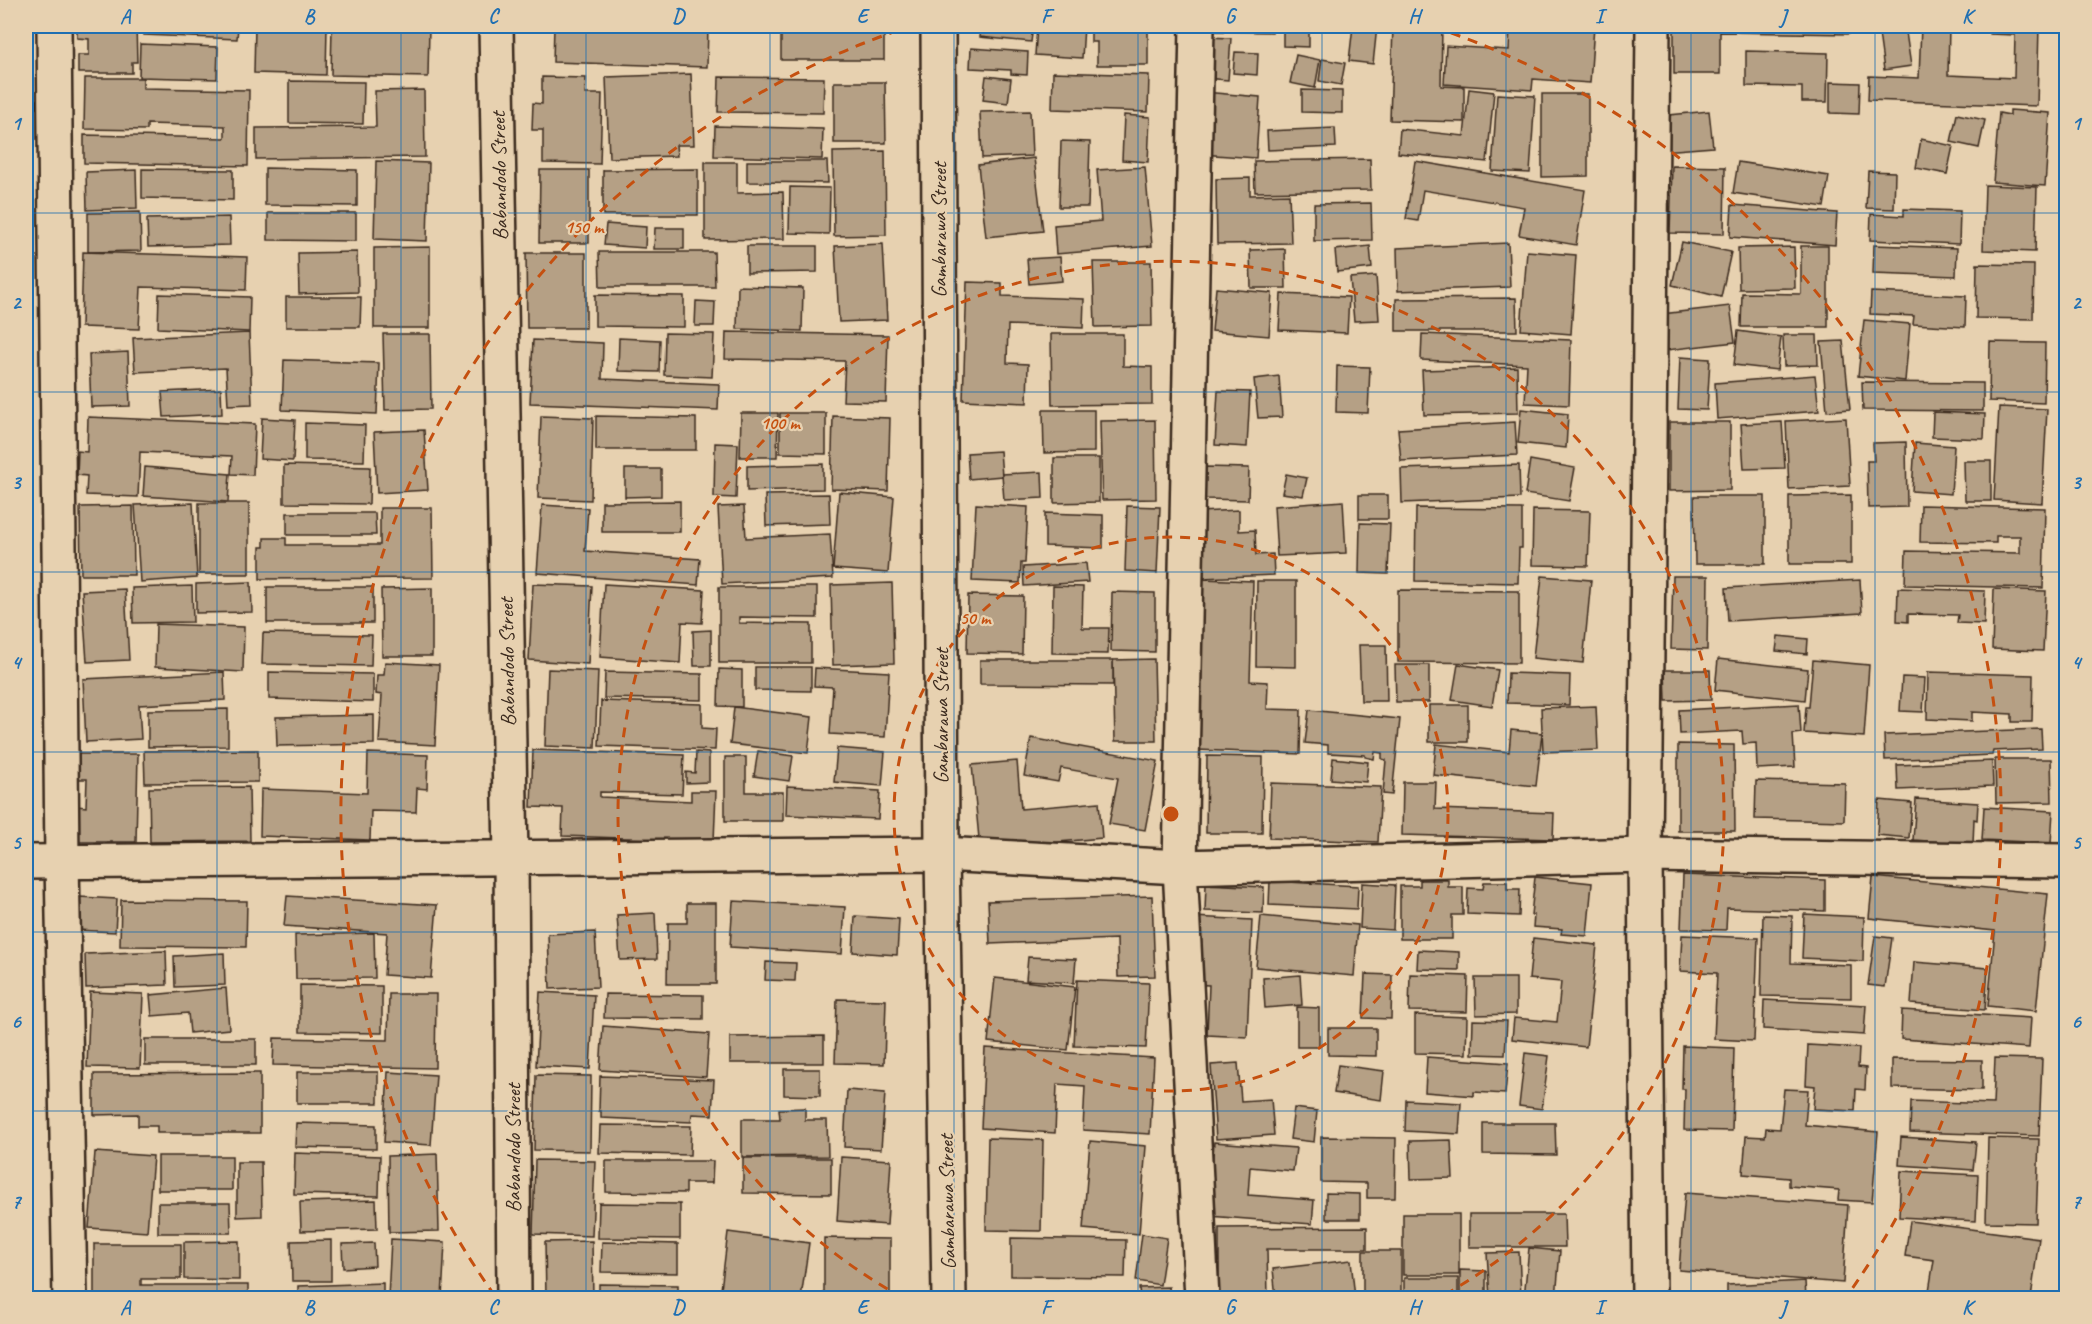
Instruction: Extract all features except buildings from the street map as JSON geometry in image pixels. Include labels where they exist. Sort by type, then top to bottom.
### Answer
[{"type":"street","points":[[54,26],[62,861],[70,1299]]},
{"type":"street","name":"Babandodo Street","points":[[496,26],[511,858],[514,1299]]},
{"type":"street","name":"Gambarawa Street","points":[[938,26],[942,854],[949,1299]]},
{"type":"street","points":[[1197,26],[1180,867],[1202,1299]]},
{"type":"street","points":[[1649,1299],[1645,855],[1653,26]]},
{"type":"street","points":[[26,862],[942,854],[1180,867],[1645,855],[2067,861]]}]
